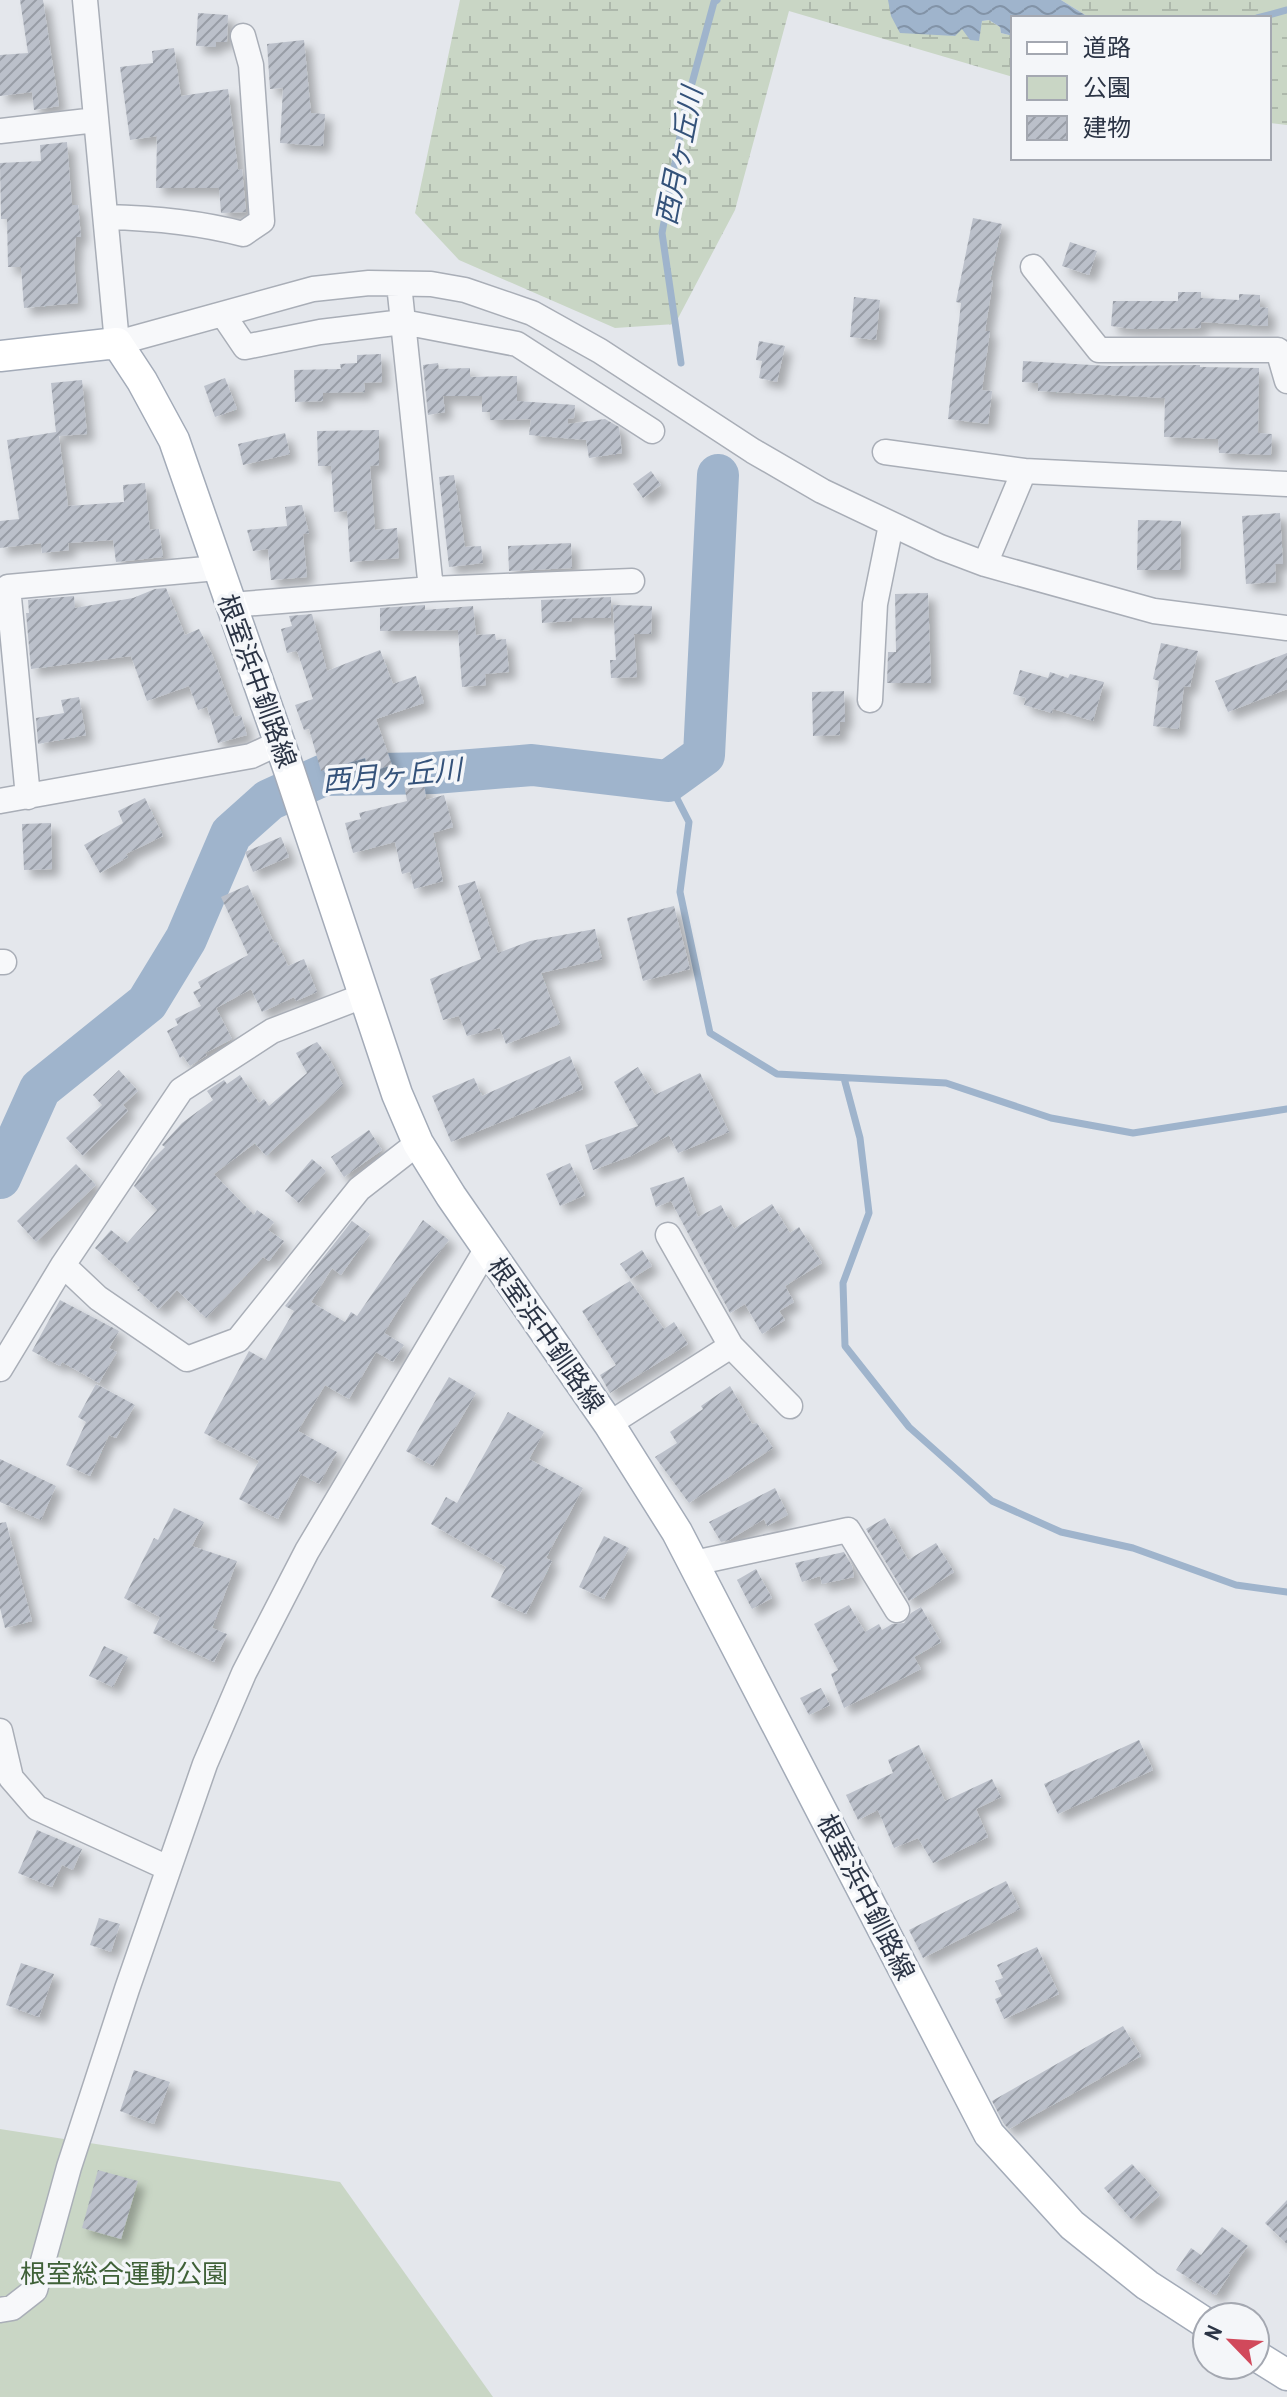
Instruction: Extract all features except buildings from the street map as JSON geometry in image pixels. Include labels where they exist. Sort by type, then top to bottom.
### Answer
[{"type":"main road","points":[[0,356],[117,343]]},
{"type":"main road","name":"根室浜中釧路線","points":[[117,343],[174,440],[397,1094],[418,1143],[486,1250],[609,1424],[694,1563],[989,2134],[1072,2225],[1147,2285],[1191,2314]]},
{"type":"street","points":[[85,0],[117,343],[313,289],[369,283],[431,284],[465,290],[532,313],[600,351],[753,451],[822,491],[891,525],[985,564],[1154,611],[1287,628]]},
{"type":"street","points":[[106,217],[209,225],[243,234],[262,221],[251,65],[243,36]]},
{"type":"street","points":[[0,131],[96,120]]},
{"type":"street","points":[[1033,267],[1099,350],[1278,350],[1287,381]]},
{"type":"street","points":[[399,284],[431,589]]},
{"type":"street","points":[[313,289],[320,332]]},
{"type":"street","points":[[517,344],[532,313]]},
{"type":"street","points":[[224,316],[245,347],[320,332],[403,322],[517,344],[652,431]]},
{"type":"street","points":[[885,452],[1024,471],[1287,484]]},
{"type":"street","points":[[985,564],[1024,471]]},
{"type":"street","points":[[870,700],[875,604],[891,525]]},
{"type":"street","points":[[28,797],[8,683],[8,587],[217,568]]},
{"type":"street","points":[[230,605],[431,589],[632,581]]},
{"type":"street","points":[[0,801],[251,756],[284,756]]},
{"type":"street","points":[[0,1369],[63,1265],[181,1090],[272,1031],[363,996]]},
{"type":"street","points":[[63,1265],[98,1298],[187,1359],[238,1340],[359,1189],[418,1143]]},
{"type":"street","points":[[668,1235],[731,1346],[790,1406]]},
{"type":"street","points":[[0,2310],[12,2308],[35,2290],[69,2167],[168,1868],[205,1764],[251,1660],[307,1551],[486,1250]]},
{"type":"street","points":[[609,1424],[731,1346]]},
{"type":"street","points":[[694,1563],[848,1530],[897,1610]]},
{"type":"street","points":[[0,1731],[11,1778],[37,1808],[168,1868]]},
{"type":"green space","points":[[460,0],[889,0],[891,16],[954,36],[962,28],[979,28],[982,21],[989,20],[1000,27],[1001,33],[1011,36],[1011,76],[789,11],[735,210],[675,324],[615,328],[459,260],[415,213]]},
{"type":"green space","points":[[1061,0],[1287,0],[1287,125],[1271,123],[1271,16],[1087,16]]},
{"type":"green space","name":"根室総合運動公園","points":[[0,2129],[340,2182],[493,2397],[0,2397]]},
{"type":"water","points":[[888,0],[1061,0],[1087,16],[1011,16],[1011,36],[1001,33],[1000,27],[989,20],[982,21],[979,41],[970,40],[962,29],[955,36],[900,33],[891,16]]},
{"type":"waterway","name":"西月ヶ丘川","points":[[681,363],[662,233],[685,109],[717,0]]},
{"type":"waterway","name":"西月ヶ丘川","points":[[1264,16],[1287,10]]},
{"type":"waterway","name":"西月ヶ丘川","points":[[0,1178],[40,1089],[147,1003],[186,939],[231,834],[269,800],[324,775],[434,773],[532,765],[668,781],[704,755],[718,475]]},
{"type":"waterway","points":[[668,781],[689,822],[680,892],[710,1033],[777,1074],[946,1083],[1051,1118],[1133,1133],[1287,1109]]},
{"type":"waterway","points":[[844,1078],[860,1138],[869,1213],[843,1283],[845,1346],[909,1427],[992,1501],[1061,1532],[1133,1548],[1236,1585],[1287,1592]]}]
